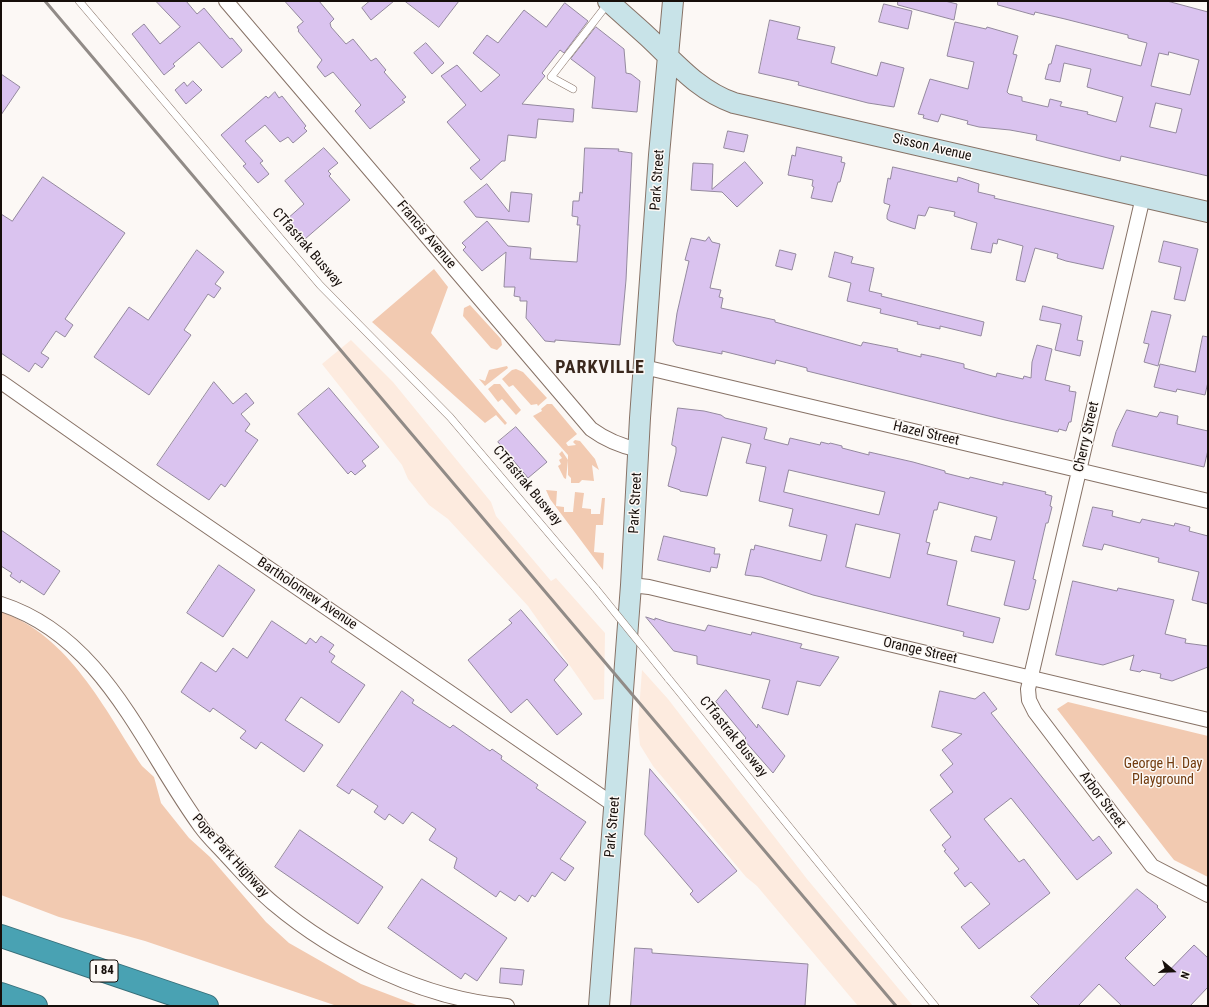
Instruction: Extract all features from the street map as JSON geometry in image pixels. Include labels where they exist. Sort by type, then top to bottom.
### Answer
[{"type":"highway","name":"I 84","points":[[1,936],[207,1006]]},
{"type":"highway","points":[[1,994],[36,1006]]},
{"type":"main road","name":"Park Street","points":[[599,1006],[631,585],[644,367],[673,1]]},
{"type":"main road","name":"Sisson Avenue","points":[[608,2],[687,76],[707,91],[734,103],[1208,212]]},
{"type":"street","name":"Francis Avenue","points":[[226,1],[591,429],[605,439],[621,446],[639,450]]},
{"type":"street","name":"Cherry Street","points":[[1031,677],[1143,197]]},
{"type":"street","name":"Hazel Street","points":[[644,367],[1208,501]]},
{"type":"street","name":"Bartholomew Avenue","points":[[1,382],[159,493],[614,805]]},
{"type":"street","name":"Orange Street","points":[[631,585],[649,587],[1208,720]]},
{"type":"street","name":"Pope Park Highway","points":[[1,604],[45,625],[62,638],[97,671],[126,709],[150,745],[173,786],[202,828],[273,903],[313,933],[357,958],[404,981],[461,999],[507,1006]]},
{"type":"street","name":"Arbor Street","points":[[1031,677],[1028,689],[1029,700],[1035,712],[1152,866],[1208,895]]},
{"type":"lane","name":"CTfastrak Busway","points":[[79,1],[320,285],[450,417],[575,563],[935,1006]]},
{"type":"lane","points":[[573,89],[551,77],[608,2]]},
{"type":"shaded area","points":[[351,340],[393,382],[491,502],[496,516],[551,581],[556,578],[605,633],[604,699],[594,700],[528,606],[448,519],[429,505],[408,479],[402,465],[322,364]]},
{"type":"shaded area","points":[[642,670],[668,699],[807,879],[913,1006],[858,1006],[757,886],[746,877],[653,766],[640,745],[638,724]]},
{"type":"green space","points":[[434,269],[448,287],[431,333],[507,423],[505,425],[496,415],[485,423],[372,322]]},
{"type":"green space","points":[[470,305],[501,339],[502,345],[497,350],[491,348],[463,316],[464,308]]},
{"type":"green space","points":[[507,366],[508,368],[485,386],[479,379],[485,381],[489,370]]},
{"type":"green space","points":[[516,369],[523,372],[547,398],[538,406],[537,404],[531,405],[513,385],[509,387],[502,379],[512,370]]},
{"type":"green space","points":[[494,384],[500,384],[521,410],[516,415],[502,399],[498,402],[488,389]]},
{"type":"green space","points":[[547,404],[552,404],[577,434],[566,443],[568,446],[576,445],[573,442],[575,440],[580,441],[595,459],[599,470],[592,465],[594,481],[582,480],[579,483],[571,483],[571,478],[568,475],[568,455],[533,416],[542,411],[541,409]]},
{"type":"green space","points":[[562,451],[568,460],[566,479],[558,466],[561,464],[559,460],[562,458],[559,454]]},
{"type":"green space","points":[[546,490],[557,491],[556,506],[564,507],[564,512],[573,512],[575,492],[584,493],[582,508],[591,509],[591,514],[600,514],[602,498],[605,498],[603,525],[596,525],[594,552],[604,553],[603,570],[550,499]]},
{"type":"green space","points":[[1,612],[25,623],[47,638],[66,656],[99,699],[142,766],[154,777],[161,803],[189,838],[210,857],[266,922],[289,943],[361,984],[419,1006],[337,1006],[145,941],[59,917],[1,895]]},
{"type":"green space","name":"George H. Day Playground","points":[[1068,702],[1208,736],[1208,877],[1174,860],[1166,850],[1057,709]]},
{"type":"building","points":[[156,1],[186,1],[197,14],[204,8],[230,39],[232,38],[242,50],[241,52],[222,68],[199,42],[173,64],[175,66],[164,75],[132,34],[144,24],[160,44],[180,27]]},
{"type":"building","points":[[285,1],[319,1],[334,19],[330,23],[331,27],[346,44],[353,39],[371,61],[376,58],[386,70],[384,72],[406,97],[402,100],[405,102],[370,129],[355,111],[361,105],[333,72],[325,77],[317,67],[322,60],[298,31],[299,30],[297,27],[303,22]]},
{"type":"building","points":[[370,1],[394,1],[371,20],[362,8]]},
{"type":"building","points":[[405,1],[459,1],[439,27]]},
{"type":"building","points":[[898,1],[945,1],[957,4],[954,20],[898,5]]},
{"type":"building","points":[[998,1],[1167,1],[1208,12],[1208,176],[1121,156],[1120,161],[1036,140],[1037,135],[1010,130],[979,127],[967,124],[968,121],[941,114],[938,122],[923,118],[924,115],[918,114],[930,79],[968,89],[974,62],[947,56],[955,22],[986,29],[987,27],[1018,36],[1013,54],[1017,55],[1007,92],[1009,94],[1022,97],[1022,101],[1048,107],[1050,99],[1062,102],[1060,106],[1088,112],[1087,114],[1116,122],[1123,97],[1087,87],[1091,69],[1064,63],[1060,82],[1045,79],[1056,45],[1141,66],[1147,43],[1128,38],[1128,35],[1035,12],[1034,15],[998,5]],"holes":[[[1169,52],[1199,60],[1190,95],[1151,86],[1159,53],[1168,55]],[[1156,103],[1182,109],[1176,133],[1150,127]]]},
{"type":"building","points":[[565,3],[588,21],[564,53],[560,50],[542,73],[545,76],[522,104],[574,109],[573,122],[538,119],[536,138],[508,135],[505,161],[502,161],[481,180],[470,168],[480,160],[447,122],[466,105],[441,76],[457,65],[481,92],[500,75],[473,53],[487,35],[498,43],[524,10],[546,27]]},
{"type":"building","points":[[884,4],[912,11],[908,29],[879,22]]},
{"type":"building","points":[[770,20],[800,27],[797,39],[835,47],[831,63],[877,76],[881,62],[904,68],[894,107],[868,103],[798,85],[799,82],[759,73]]},
{"type":"building","points":[[596,27],[624,49],[626,73],[631,74],[640,81],[637,112],[592,108],[595,77],[571,59]]},
{"type":"building","points":[[426,43],[444,63],[432,74],[414,53]]},
{"type":"building","points":[[1,74],[20,87],[1,115]]},
{"type":"building","points":[[193,81],[202,90],[186,104],[175,90],[184,82],[187,86]]},
{"type":"building","points":[[275,92],[279,98],[282,96],[306,126],[304,128],[307,131],[293,143],[288,137],[280,142],[265,125],[245,141],[263,161],[260,163],[269,174],[258,183],[243,166],[246,164],[221,135],[266,96],[268,98]]},
{"type":"building","points":[[728,131],[748,135],[744,152],[724,148]]},
{"type":"building","points":[[797,147],[842,157],[841,162],[845,163],[840,182],[838,182],[832,202],[811,198],[814,187],[812,186],[813,180],[788,175],[792,155],[795,156]]},
{"type":"building","points":[[324,148],[338,163],[328,171],[331,174],[329,176],[350,200],[305,239],[287,219],[304,204],[285,181]]},
{"type":"building","points":[[585,148],[619,149],[618,151],[632,153],[626,280],[620,345],[555,340],[555,342],[545,341],[526,318],[527,301],[520,301],[520,297],[514,296],[515,287],[504,287],[506,252],[482,271],[463,250],[466,247],[462,243],[487,221],[508,246],[531,248],[530,259],[577,262],[580,225],[577,225],[578,217],[572,216],[573,201],[579,201],[580,192],[582,193]]},
{"type":"building","points":[[745,162],[763,183],[737,207],[722,192],[691,190],[693,163],[713,164],[712,189]]},
{"type":"building","points":[[893,167],[957,182],[958,177],[979,184],[978,192],[995,196],[994,198],[1114,226],[1103,269],[1066,261],[1057,258],[1058,254],[1035,248],[1025,282],[1016,280],[1023,246],[998,239],[997,244],[993,243],[991,253],[971,249],[977,223],[954,216],[955,212],[929,207],[925,216],[918,215],[915,229],[890,221],[887,219],[887,215],[890,205],[884,203],[884,200],[888,178],[890,179]]},
{"type":"building","points":[[43,177],[125,233],[65,319],[73,325],[65,337],[56,331],[41,353],[49,358],[42,368],[35,363],[29,372],[1,353],[1,214],[12,221]]},
{"type":"building","points":[[487,184],[509,212],[511,192],[532,194],[529,222],[476,217],[464,202]]},
{"type":"building","points":[[709,237],[712,242],[720,244],[710,288],[721,290],[719,297],[723,298],[721,308],[775,320],[775,322],[861,346],[863,342],[898,349],[897,351],[921,357],[921,354],[964,364],[964,368],[996,377],[997,373],[1023,379],[1024,376],[1031,378],[1032,362],[1037,345],[1052,349],[1045,380],[1070,386],[1069,391],[1076,392],[1071,422],[1069,422],[1066,431],[1059,429],[1058,432],[807,371],[807,368],[776,360],[775,364],[722,351],[722,354],[676,345],[673,341],[677,313],[689,261],[685,260],[691,238],[705,241]]},
{"type":"building","points":[[1164,241],[1198,249],[1185,301],[1174,299],[1181,267],[1159,262]]},
{"type":"building","points":[[197,250],[224,272],[215,284],[221,288],[214,298],[208,294],[184,330],[191,335],[149,395],[94,357],[129,307],[148,320]]},
{"type":"building","points":[[780,250],[796,254],[792,270],[776,266]]},
{"type":"building","points":[[835,252],[853,257],[851,263],[874,268],[869,291],[882,294],[881,296],[984,322],[981,336],[940,326],[940,329],[917,324],[918,322],[880,313],[881,309],[847,301],[851,283],[829,277]]},
{"type":"building","points":[[1043,306],[1082,316],[1077,340],[1083,341],[1080,356],[1055,350],[1061,324],[1040,320]]},
{"type":"building","points":[[1152,311],[1171,315],[1158,366],[1144,362],[1149,344],[1144,343]]},
{"type":"building","points":[[1203,336],[1208,337],[1208,382],[1205,395],[1177,389],[1176,392],[1154,387],[1160,364],[1195,372]]},
{"type":"building","points":[[214,382],[233,404],[246,393],[254,403],[241,414],[250,424],[245,431],[258,440],[225,487],[221,484],[209,500],[157,465]]},
{"type":"building","points":[[329,388],[379,447],[362,461],[366,466],[355,475],[351,471],[348,474],[298,414]]},
{"type":"building","points":[[678,408],[704,411],[721,415],[725,418],[767,428],[764,439],[788,445],[790,438],[820,445],[821,442],[830,443],[842,446],[842,448],[869,455],[869,452],[913,462],[945,471],[945,473],[969,479],[970,477],[1003,485],[1003,482],[1046,492],[1045,494],[1052,496],[1050,506],[1052,507],[1048,523],[1046,523],[1033,579],[1036,580],[1029,609],[1026,610],[1004,605],[1015,561],[971,551],[975,536],[991,540],[997,517],[939,502],[937,510],[934,510],[926,542],[930,543],[927,554],[957,561],[947,605],[1000,618],[993,643],[963,636],[964,632],[813,595],[761,577],[745,575],[751,549],[754,550],[755,545],[821,561],[827,535],[789,526],[793,509],[759,501],[766,467],[746,463],[751,444],[722,437],[707,496],[680,491],[668,486],[676,452],[676,447],[672,445]],"holes":[[[789,470],[885,492],[879,515],[784,492]],[[856,524],[900,534],[890,578],[846,567]]]},
{"type":"building","points":[[1127,410],[1157,417],[1160,412],[1178,416],[1177,424],[1208,431],[1208,450],[1204,467],[1112,446],[1116,432]]},
{"type":"building","points":[[516,427],[547,462],[528,478],[498,442]]},
{"type":"building","points":[[1093,507],[1113,511],[1112,516],[1140,523],[1142,519],[1174,526],[1175,523],[1190,527],[1189,531],[1208,536],[1208,604],[1192,600],[1199,572],[1158,562],[1159,558],[1104,544],[1102,550],[1083,546]]},
{"type":"building","points":[[1,530],[60,571],[44,595],[21,580],[20,583],[10,576],[12,573],[1,566]]},
{"type":"building","points":[[664,536],[715,548],[714,554],[720,554],[717,568],[711,567],[710,572],[658,560]]},
{"type":"building","points":[[219,565],[255,590],[223,637],[187,613]]},
{"type":"building","points":[[1073,581],[1117,591],[1118,588],[1174,600],[1165,634],[1186,639],[1185,643],[1208,646],[1208,667],[1172,681],[1160,678],[1161,674],[1142,670],[1140,672],[1130,670],[1134,655],[1103,665],[1056,655]]},
{"type":"building","points":[[521,610],[568,665],[554,680],[582,714],[557,735],[527,699],[511,713],[468,660],[512,623],[509,620]]},
{"type":"building","points":[[646,617],[705,631],[708,625],[751,635],[752,632],[802,644],[800,648],[839,657],[820,686],[797,681],[788,715],[762,708],[770,680],[697,664],[697,656],[674,651]]},
{"type":"building","points":[[272,621],[306,644],[310,638],[316,643],[321,636],[334,645],[329,652],[335,656],[331,662],[365,685],[339,723],[301,697],[285,720],[323,745],[304,772],[261,742],[256,749],[240,738],[246,731],[213,708],[210,712],[181,692],[201,662],[216,672],[233,648],[247,658]]},
{"type":"building","points":[[726,690],[757,728],[758,724],[785,756],[773,773],[744,740],[746,738],[716,702]]},
{"type":"building","points":[[402,691],[414,700],[412,703],[450,728],[453,725],[490,751],[492,749],[502,756],[501,759],[538,785],[536,788],[586,822],[560,859],[574,868],[565,881],[552,872],[535,897],[532,895],[528,902],[519,895],[515,901],[500,891],[496,897],[454,868],[457,858],[429,840],[436,829],[412,812],[403,824],[389,814],[385,820],[374,812],[378,806],[352,789],[349,794],[337,786]]},
{"type":"building","points":[[940,691],[975,699],[984,692],[997,709],[991,713],[1093,841],[1099,836],[1112,853],[1077,880],[1011,798],[984,819],[1019,862],[1024,859],[1050,893],[979,949],[961,927],[990,904],[971,882],[965,887],[954,873],[959,869],[944,851],[946,850],[942,845],[951,837],[930,810],[953,792],[940,775],[953,764],[942,750],[962,734],[932,727]]},
{"type":"building","points":[[650,769],[737,871],[698,903],[690,894],[693,891],[645,835]]},
{"type":"building","points":[[300,830],[383,887],[358,924],[275,867]]},
{"type":"building","points":[[422,879],[507,938],[477,981],[465,973],[461,979],[388,928]]},
{"type":"building","points":[[1137,889],[1158,906],[1157,907],[1166,917],[1125,958],[1154,986],[1194,945],[1208,958],[1208,987],[1190,1006],[1122,1006],[1099,984],[1078,1006],[1040,1006],[1031,997]]},
{"type":"building","points":[[635,948],[652,949],[652,953],[808,964],[805,1006],[631,1006]]},
{"type":"building","points":[[501,968],[524,970],[522,985],[500,983]]},
{"type":"railway","points":[[45,1],[896,1006]]},
{"type":"district","name":"PARKVILLE","points":[[600,368]]}]
